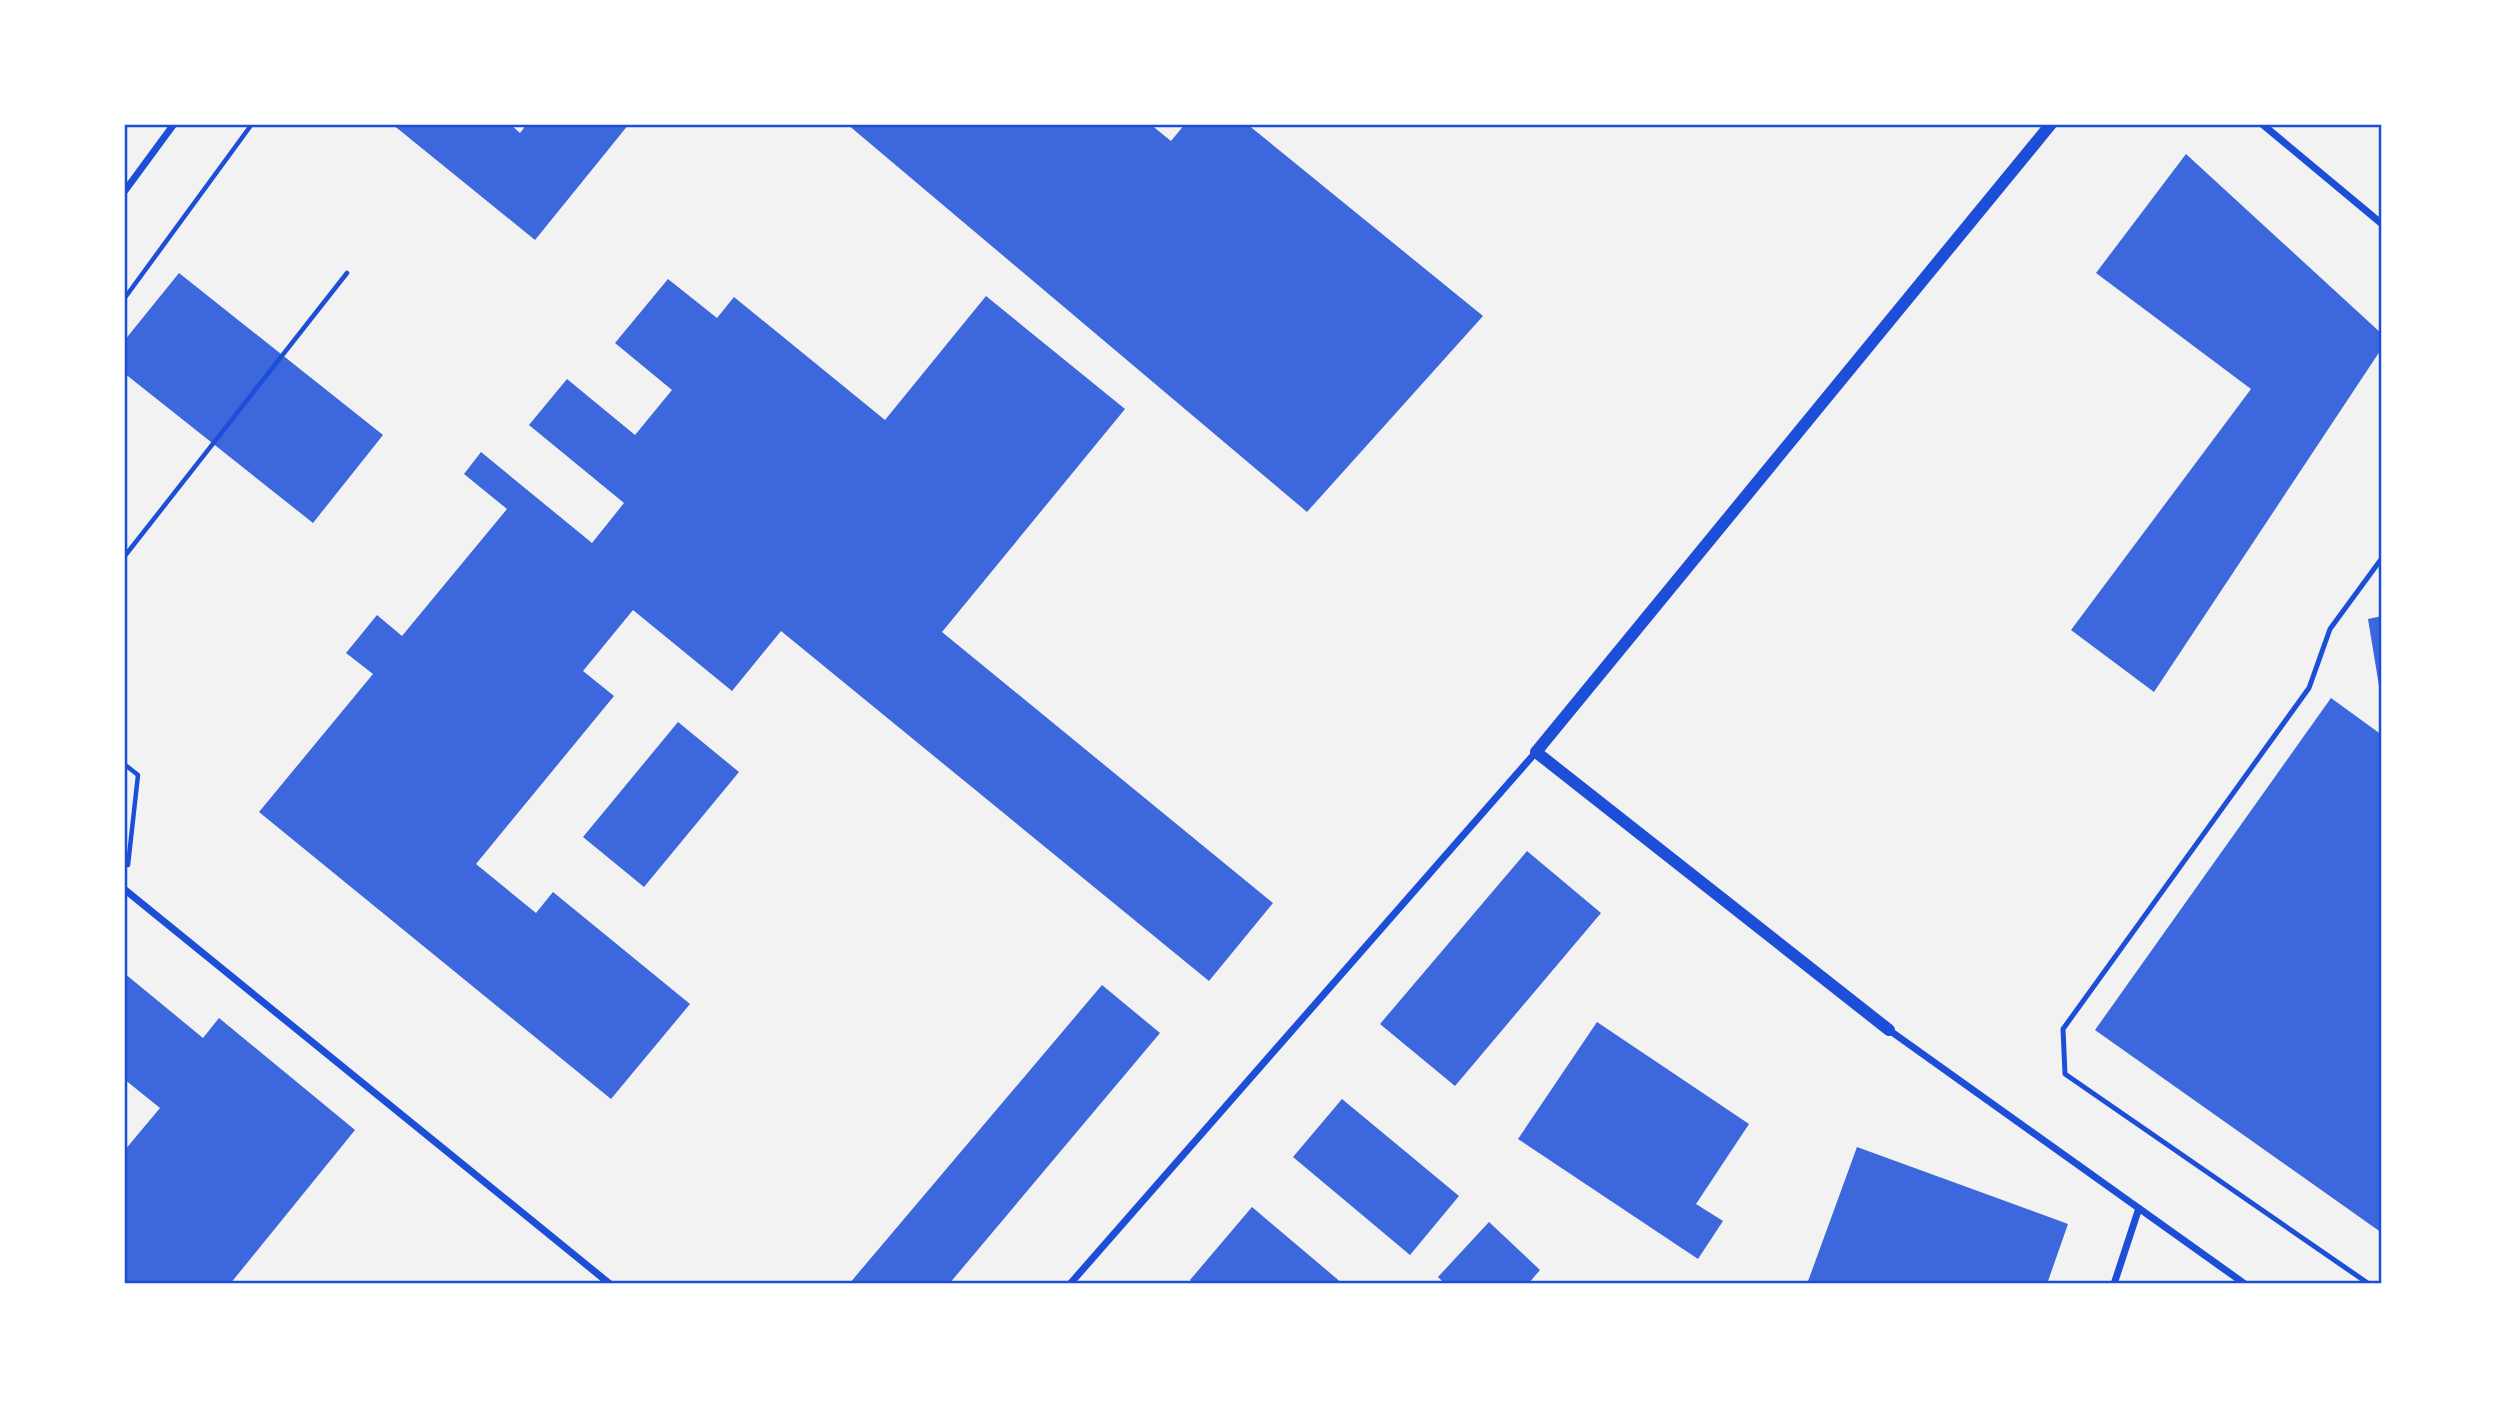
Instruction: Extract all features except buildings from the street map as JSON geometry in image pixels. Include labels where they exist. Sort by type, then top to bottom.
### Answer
[{"type":"street","points":[[124,192],[174,124]]},
{"type":"street","points":[[1070,1284],[1536,752],[2051,124]]},
{"type":"street","points":[[2262,124],[2382,224]]},
{"type":"street","points":[[1536,752],[1889,1030],[2245,1284]]},
{"type":"street","points":[[125,890],[610,1284]]},
{"type":"street","points":[[2114,1284],[2139,1208]]},
{"type":"lane","points":[[2369,1284],[2065,1074],[2063,1029],[2309,688],[2330,629],[2382,558]]},
{"type":"path","points":[[124,299],[252,124]]},
{"type":"path","points":[[124,557],[347,273]]},
{"type":"path","points":[[124,764],[138,775],[125,890]]}]
